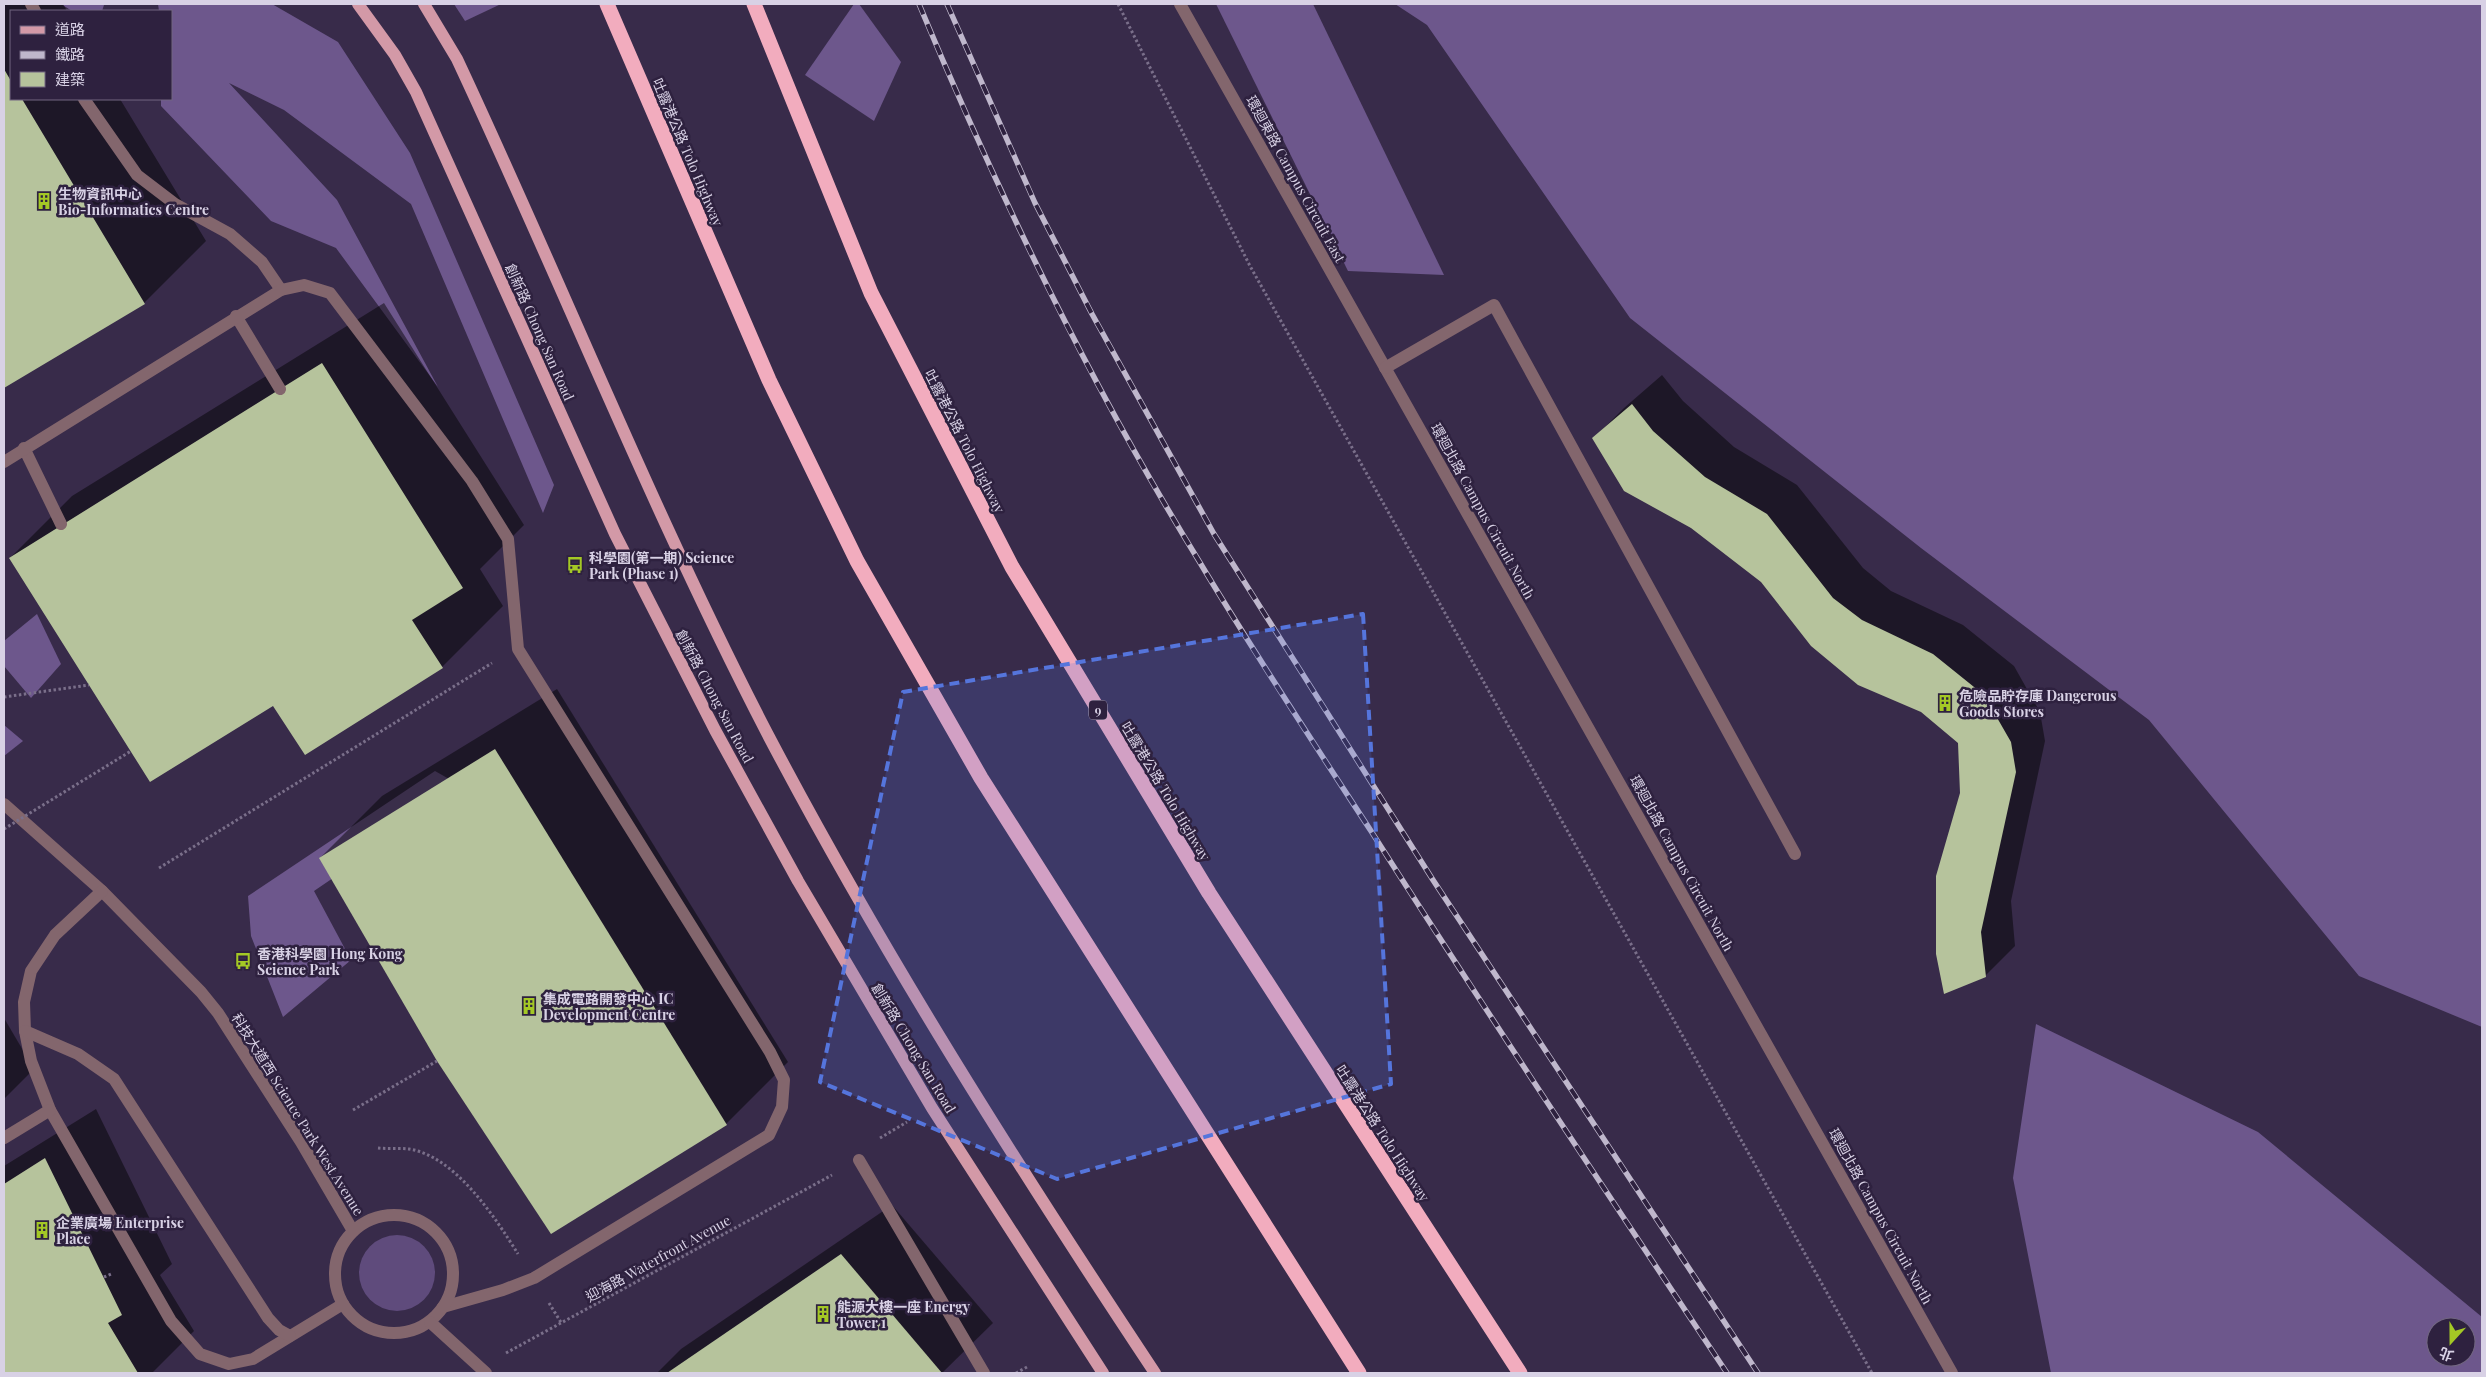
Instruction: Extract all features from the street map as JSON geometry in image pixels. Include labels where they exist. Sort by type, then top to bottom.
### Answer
[{"type":"highway","name":"吐露港公路 Tolo Highway","points":[[606,4],[769,380],[857,561],[981,778],[1359,1373]]},
{"type":"highway","name":"吐露港公路 Tolo Highway","points":[[754,4],[871,293],[1012,568],[1209,893],[1520,1373]]},
{"type":"main road","name":"創新路 Chong San Road","points":[[358,4],[395,55],[416,92],[619,542],[715,730],[798,881],[932,1108],[1103,1373]]},
{"type":"main road","name":"創新路 Chong San Road","points":[[424,4],[461,67],[662,516],[767,732],[846,878],[962,1076],[1155,1373]]},
{"type":"street","name":"環迴東路 Campus Circuit East","points":[[1180,4],[1385,368]]},
{"type":"street","points":[[85,100],[137,175],[175,204],[230,234],[262,262],[280,290]]},
{"type":"street","points":[[4,462],[280,290],[304,285],[330,293],[472,481],[508,539],[518,649],[770,1052],[784,1080],[782,1107],[769,1135],[534,1278],[503,1290],[443,1307]]},
{"type":"street","points":[[1385,368],[1494,305],[1795,854]]},
{"type":"street","points":[[236,316],[280,390]]},
{"type":"street","name":"環迴北路 Campus Circuit North","points":[[1385,368],[1952,1373]]},
{"type":"street","points":[[24,448],[61,524]]},
{"type":"street","name":"科技大道西 Science Park West Avenue","points":[[4,804],[102,891],[201,992],[218,1013],[301,1142],[353,1231]]},
{"type":"street","points":[[102,891],[55,934],[32,971],[24,1002],[25,1031],[33,1069],[50,1110],[171,1321],[200,1354],[229,1364],[253,1359],[343,1304]]},
{"type":"street","points":[[25,1031],[78,1054],[114,1079],[268,1318],[279,1330],[290,1336]]},
{"type":"street","points":[[4,1138],[50,1110]]},
{"type":"street","points":[[859,1160],[984,1373]]},
{"type":"street","name":"科技大道西 Science Park West Avenue","points":[[387,1215],[407,1216],[424,1223],[440,1235],[450,1252],[454,1271],[451,1290],[443,1307],[430,1322],[412,1331],[392,1333],[373,1329],[356,1319],[343,1304],[336,1286],[335,1266],[341,1246],[353,1231],[368,1220],[387,1215]]},
{"type":"street","points":[[430,1322],[483,1370]]},
{"type":"path","points":[[1118,4],[1250,266],[1872,1373]]},
{"type":"path","points":[[159,868],[484,667],[518,649]]},
{"type":"path","points":[[4,697],[89,685]]},
{"type":"path","points":[[4,829],[131,751]]},
{"type":"path","points":[[353,1110],[437,1061]]},
{"type":"path","points":[[378,1148],[410,1150],[432,1158],[462,1180],[500,1226],[562,1324]]},
{"type":"path","name":"迎海路 Waterfront Avenue","points":[[483,1370],[562,1324],[859,1160]]},
{"type":"path","points":[[1016,1373],[1027,1367]]},
{"type":"highlighted area","points":[[1363,614],[1391,1084],[1057,1179],[820,1082],[903,692]]},
{"type":"shaded area","points":[[61,4],[104,5],[102,10],[70,10]]},
{"type":"shaded area","points":[[158,4],[272,4],[338,42],[410,153],[554,485],[543,513],[411,204],[284,110],[229,83],[337,200],[438,387],[336,248],[271,221],[161,106],[161,100],[172,100],[172,10],[159,10]]},
{"type":"shaded area","points":[[454,4],[501,4],[465,21]]},
{"type":"shaded area","points":[[854,4],[859,4],[901,62],[874,121],[805,75]]},
{"type":"shaded area","points":[[1216,4],[1313,4],[1444,275],[1348,271]]},
{"type":"shaded area","points":[[1395,4],[2482,4],[2482,1027],[2359,976],[2149,720],[1921,548],[1630,318],[1427,25]]},
{"type":"shaded area","points":[[37,614],[61,664],[31,698],[4,666],[4,641]]},
{"type":"shaded area","points":[[4,725],[23,741],[4,756]]},
{"type":"shaded area","points":[[435,771],[465,788],[314,891],[351,960],[283,1017],[251,936],[248,896]]},
{"type":"shaded area","points":[[2036,1024],[2258,1132],[2482,1317],[2482,1373],[2051,1373],[2013,1178]]},
{"type":"shaded area","points":[[397,1235],[411,1238],[424,1246],[432,1259],[435,1273],[432,1287],[424,1300],[411,1308],[397,1311],[383,1308],[370,1300],[362,1287],[359,1273],[362,1259],[370,1246],[383,1238]]},
{"type":"building","name":"生物資訊中心 Bio-Informatics Centre","points":[[4,69],[10,79],[10,100],[23,100],[145,304],[4,388]]},
{"type":"building","points":[[322,363],[463,588],[412,620],[443,668],[305,755],[273,706],[150,782],[9,558]]},
{"type":"building","name":"危險品貯存庫 Dangerous Goods Stores","points":[[1632,404],[1653,431],[1705,477],[1767,514],[1833,598],[1862,620],[1933,654],[1984,695],[2011,742],[2016,772],[1981,932],[1986,977],[1944,994],[1936,954],[1936,876],[1960,793],[1958,743],[1921,712],[1858,685],[1811,646],[1761,582],[1691,528],[1624,491],[1592,438]]},
{"type":"building","name":"集成電路開發中心 IC Development Centre","points":[[495,749],[727,1125],[551,1234],[437,1061],[319,858]]},
{"type":"building","name":"企業廣場 Enterprise Place","points":[[45,1158],[122,1315],[108,1323],[138,1373],[4,1373],[4,1184]]},
{"type":"building","name":"能源大樓一座 Energy Tower 1","points":[[841,1254],[942,1373],[667,1373]]},
{"type":"railway","points":[[919,4],[981,147],[1048,288],[1084,358],[1159,494],[1284,697],[1503,1035],[1727,1373]]},
{"type":"railway","points":[[947,4],[1035,203],[1092,314],[1214,534],[1433,880],[1758,1373]]},
{"type":"place","name":"生物資訊中心 Bio-Informatics Centre","points":[[44,201]]},
{"type":"place","name":"科學園(第一期) Science Park (Phase 1)","points":[[575,565]]},
{"type":"place","name":"危險品貯存庫 Dangerous Goods Stores","points":[[1945,703]]},
{"type":"place","name":"香港科學園 Hong Kong Science Park","points":[[243,961]]},
{"type":"place","name":"集成電路開發中心 IC Development Centre","points":[[529,1006]]},
{"type":"place","name":"企業廣場 Enterprise Place","points":[[42,1230]]},
{"type":"place","name":"能源大樓一座 Energy Tower 1","points":[[823,1314]]}]
